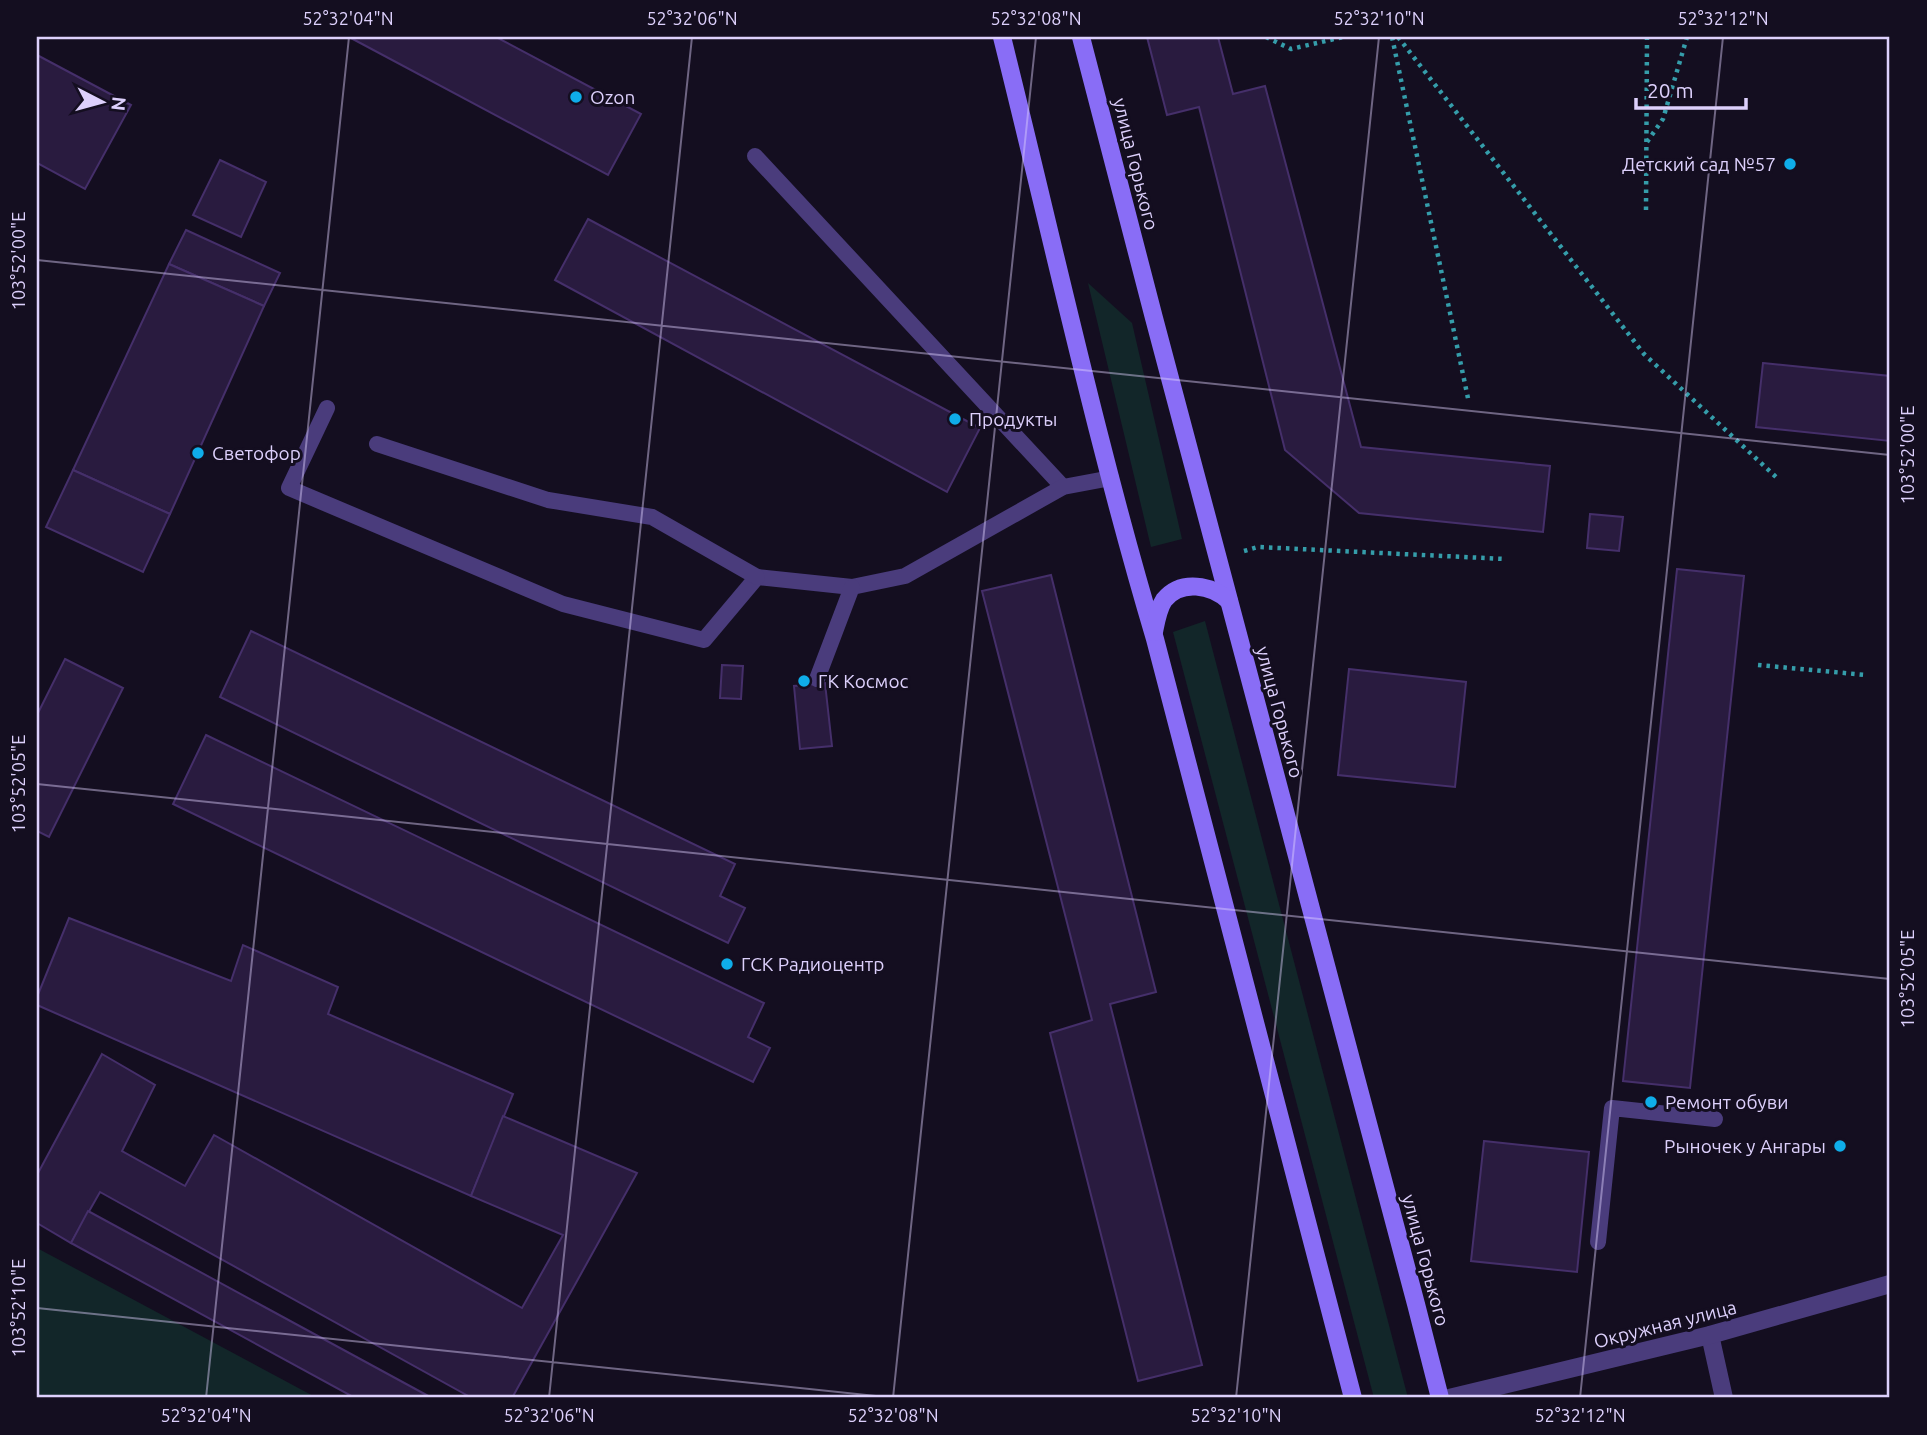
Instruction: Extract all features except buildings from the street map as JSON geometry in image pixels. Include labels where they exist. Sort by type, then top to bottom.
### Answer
[{"type":"main road","points":[[1002,37],[1111,478],[1353,1398]]},
{"type":"main road","name":"улица Горького","points":[[1082,37],[1440,1398]]},
{"type":"main road","points":[[1155,639],[1160,607],[1164,600],[1176,591],[1207,587],[1229,601]]},
{"type":"street","name":"Окружная улица","points":[[1449,1398],[1710,1335],[1890,1284]]},
{"type":"street","points":[[1710,1335],[1724,1398]]},
{"type":"lane","points":[[755,156],[1063,487]]},
{"type":"lane","points":[[327,408],[289,488],[563,604],[704,640],[757,576]]},
{"type":"lane","points":[[377,444],[548,500],[652,517],[757,576],[852,587],[905,576],[1063,487],[1111,478]]},
{"type":"lane","points":[[817,679],[852,587]]},
{"type":"lane","points":[[1598,1242],[1612,1108],[1715,1119]]},
{"type":"path","points":[[1266,37],[1291,49],[1343,37]]},
{"type":"path","points":[[1392,37],[1469,403]]},
{"type":"path","points":[[1398,37],[1644,354],[1776,477]]},
{"type":"path","points":[[1646,210],[1647,37]]},
{"type":"path","points":[[1647,142],[1663,118],[1687,37]]},
{"type":"path","points":[[1236,553],[1258,547],[1505,559]]},
{"type":"path","points":[[1758,665],[1866,675]]},
{"type":"green space","points":[[1088,283],[1132,323],[1182,539],[1151,547]]},
{"type":"green space","points":[[1205,621],[1408,1398],[1374,1398],[1173,632]]},
{"type":"green space","points":[[37,1248],[317,1398],[37,1398]]},
{"type":"place","name":"Ozon","points":[[576,97]]},
{"type":"place","name":"Детский сад №57","points":[[1790,164]]},
{"type":"place","name":"Продукты","points":[[955,419]]},
{"type":"place","name":"Светофор","points":[[198,453]]},
{"type":"place","name":"ГК Космос","points":[[804,681]]},
{"type":"place","name":"ГСК Радиоцентр","points":[[727,964]]},
{"type":"place","name":"Ремонт обуви","points":[[1651,1102]]},
{"type":"place","name":"Рыночек у Ангары","points":[[1840,1146]]}]
